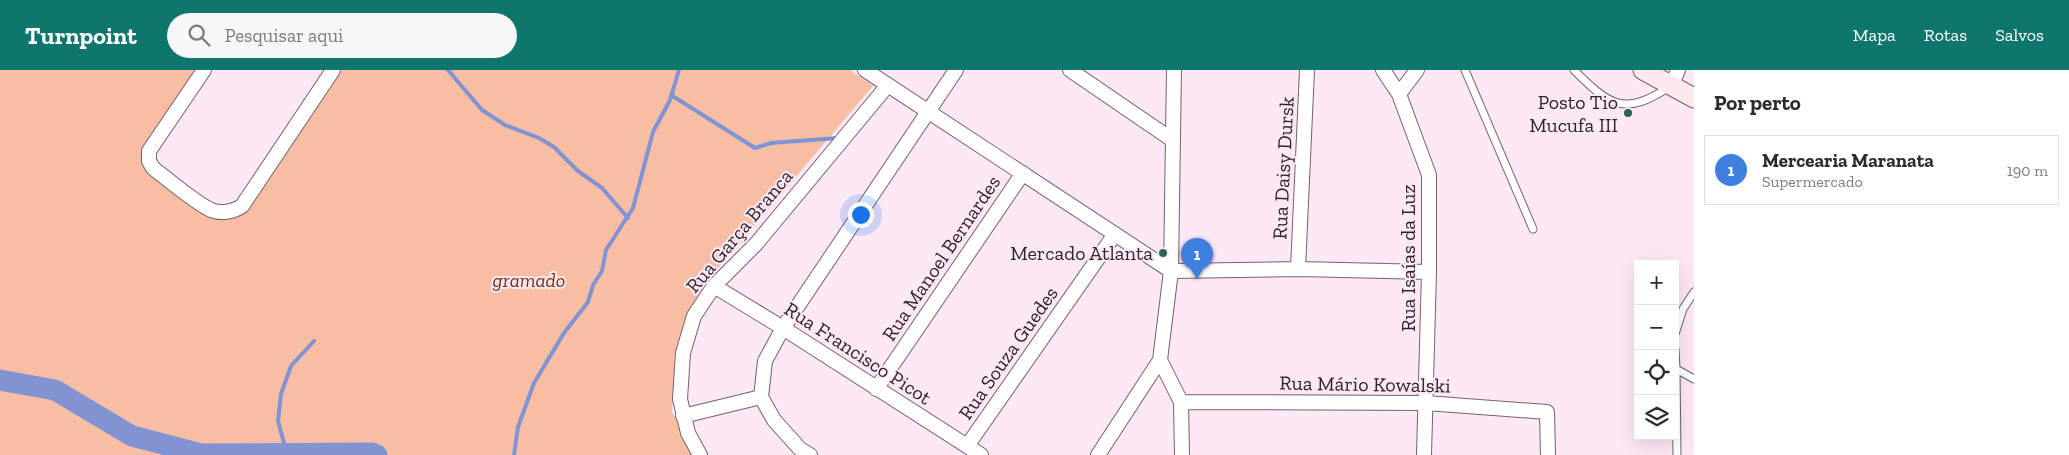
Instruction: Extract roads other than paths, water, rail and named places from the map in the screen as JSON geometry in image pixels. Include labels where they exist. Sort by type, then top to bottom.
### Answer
[{"type":"main road","points":[[1643,70],[1675,78],[1694,98]]},
{"type":"street","points":[[204,70],[149,151],[149,162],[153,168],[211,210],[234,211],[242,206],[333,70]]},
{"type":"street","points":[[865,70],[1171,271],[1298,269],[1429,272]]},
{"type":"street","points":[[810,455],[800,449],[774,420],[761,397],[765,360],[783,328],[956,70]]},
{"type":"street","points":[[1070,70],[1171,138]]},
{"type":"street","points":[[1098,455],[1160,360],[1171,271],[1171,138],[1174,70]]},
{"type":"street","name":"Rua Daisy Dursk","points":[[1298,269],[1307,70]]},
{"type":"street","name":"Rua Isaías da Luz","points":[[1383,70],[1399,94],[1428,175],[1429,272],[1424,455]]},
{"type":"street","points":[[1399,94],[1417,70]]},
{"type":"street","name":"Rua Garça Branca","points":[[700,455],[683,416],[680,399],[684,352],[694,316],[714,286],[756,244],[888,85]]},
{"type":"street","name":"Rua Manoel Bernardes","points":[[876,389],[1023,174]]},
{"type":"street","name":"Rua Souza Guedes","points":[[968,446],[1115,234]]},
{"type":"street","name":"Rua Francisco Picot","points":[[714,286],[783,328],[980,455]]},
{"type":"street","points":[[1160,360],[1181,402],[1182,455]]},
{"type":"street","points":[[683,416],[761,397]]},
{"type":"street","name":"Rua Mário Kowalski","points":[[1181,402],[1426,403],[1547,412],[1548,455]]},
{"type":"lane","points":[[1465,70],[1533,229]]},
{"type":"lane","points":[[1574,70],[1597,91],[1617,104],[1625,105],[1653,98],[1675,78]]},
{"type":"lane","points":[[1679,320],[1682,309],[1694,292]]},
{"type":"lane","points":[[1679,370],[1694,379]]},
{"type":"lane","points":[[1676,395],[1677,455]]},
{"type":"waterway","points":[[448,70],[482,110],[505,125],[539,138],[554,147],[578,171],[602,188],[628,218]]},
{"type":"waterway","points":[[514,455],[518,427],[534,383],[564,333],[588,302],[593,285],[602,271],[606,250],[633,208],[653,132],[670,100],[679,70]]},
{"type":"waterway","points":[[671,95],[755,148],[771,143],[838,138]]},
{"type":"waterway","points":[[287,454],[278,421],[281,394],[291,366],[314,341]]},
{"type":"waterway","points":[[0,380],[55,390],[132,436],[201,454],[372,453],[377,455]]},
{"type":"place","name":"Posto Tio Mucufa III","points":[[1628,113]]},
{"type":"place","name":"Mercado Atlanta","points":[[1163,253]]},
{"type":"place","name":"Mercearia Maranata","points":[[1197,279]]},
{"type":"park label","name":"gramado","points":[[529,280]]}]
